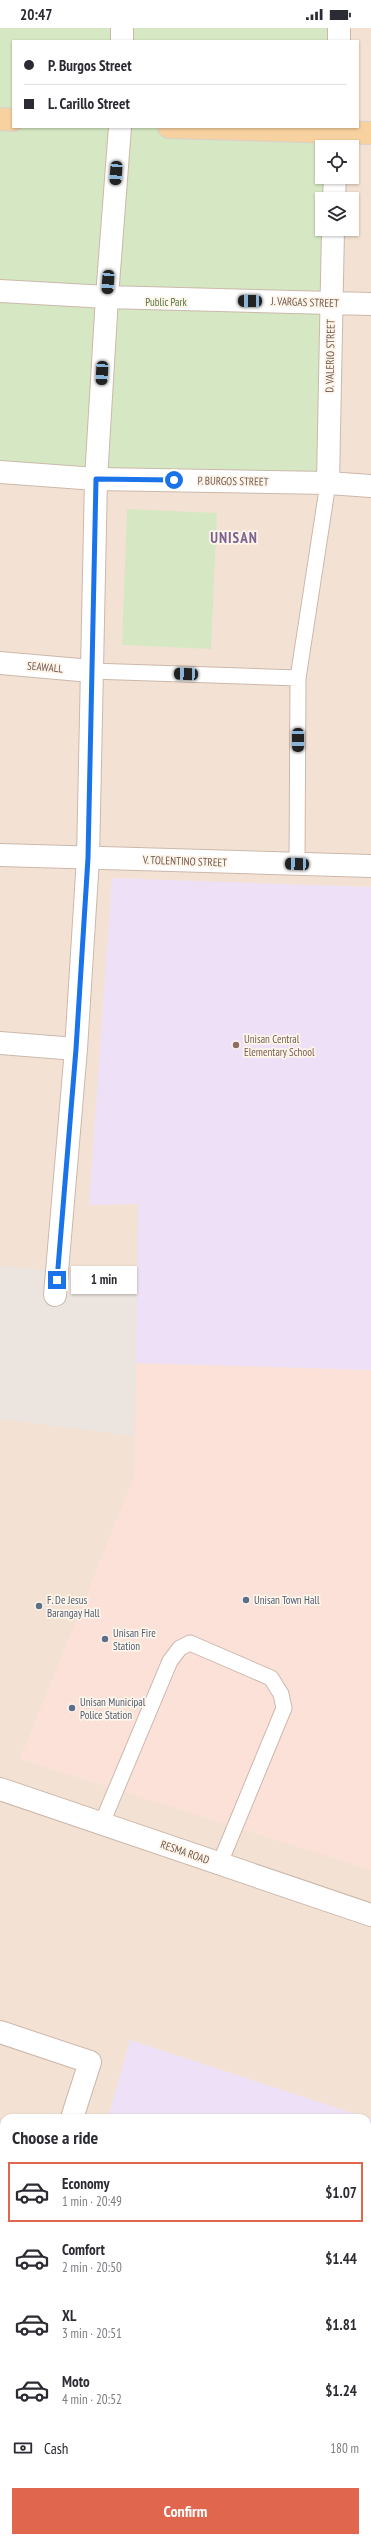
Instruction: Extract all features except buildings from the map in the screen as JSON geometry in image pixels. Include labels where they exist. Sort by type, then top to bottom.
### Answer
[{"type":"main road","points":[[0,119],[12,120]]},
{"type":"main road","points":[[190,128],[337,135],[371,134]]},
{"type":"street","points":[[122,28],[122,40]]},
{"type":"street","points":[[339,28],[339,40]]},
{"type":"street","points":[[55,1295],[76,1049],[88,858],[96,479],[107,297],[120,128]]},
{"type":"street","name":"D. VALERIO STREET","points":[[328,483],[330,303],[333,236]]},
{"type":"street","name":"J. VARGAS STREET","points":[[0,291],[107,297],[371,304]]},
{"type":"street","name":"P. BURGOS STREET","points":[[0,472],[96,479],[328,483],[371,486]]},
{"type":"street","name":"SEAWALL","points":[[0,663],[91,671]]},
{"type":"street","name":"V. TOLENTINO STREET","points":[[0,855],[371,866]]},
{"type":"street","points":[[0,1043],[76,1049]]},
{"type":"street","name":"RESMA ROAD","points":[[0,1789],[371,1915]]},
{"type":"street","points":[[0,2032],[90,2062],[73,2114]]},
{"type":"lane","points":[[297,864],[298,678],[328,483]]},
{"type":"lane","points":[[91,671],[298,678]]},
{"type":"lane","points":[[102,1823],[170,1661],[180,1648],[190,1643],[271,1678],[281,1694],[284,1708],[220,1863]]},
{"type":"shaded area","points":[[0,28],[371,28],[371,2114],[0,2114]]},
{"type":"shaded area","name":"Unisan Central Elementary School","points":[[112,878],[371,887],[371,1370],[136,1363],[138,1204],[89,1205]]},
{"type":"shaded area","points":[[0,1266],[137,1279],[135,1436],[0,1419]]},
{"type":"shaded area","points":[[136,1363],[371,1370],[371,1870],[20,1759],[134,1477]]},
{"type":"shaded area","points":[[130,2040],[356,2114],[109,2114]]},
{"type":"green space","name":"Public Park","points":[[0,28],[339,28],[339,40],[12,40],[12,128],[336,128],[336,140],[315,140],[315,184],[335,184],[335,192],[315,192],[315,236],[323,236],[328,483],[0,469]]},
{"type":"green space","points":[[127,509],[217,513],[211,649],[122,645]]},
{"type":"place","name":"Unisan Central Elementary School","points":[[236,1045]]},
{"type":"place","name":"Unisan Town Hall","points":[[246,1600]]},
{"type":"place","name":"F. De Jesus Barangay Hall","points":[[39,1606]]},
{"type":"place","name":"Unisan Fire Station","points":[[105,1639]]},
{"type":"place","name":"Unisan Municipal Police Station","points":[[72,1708]]},
{"type":"district","name":"UNISAN","points":[[234,537]]},
{"type":"route","points":[[57,1280],[76,1049],[88,858],[96,479],[174,480]]}]
